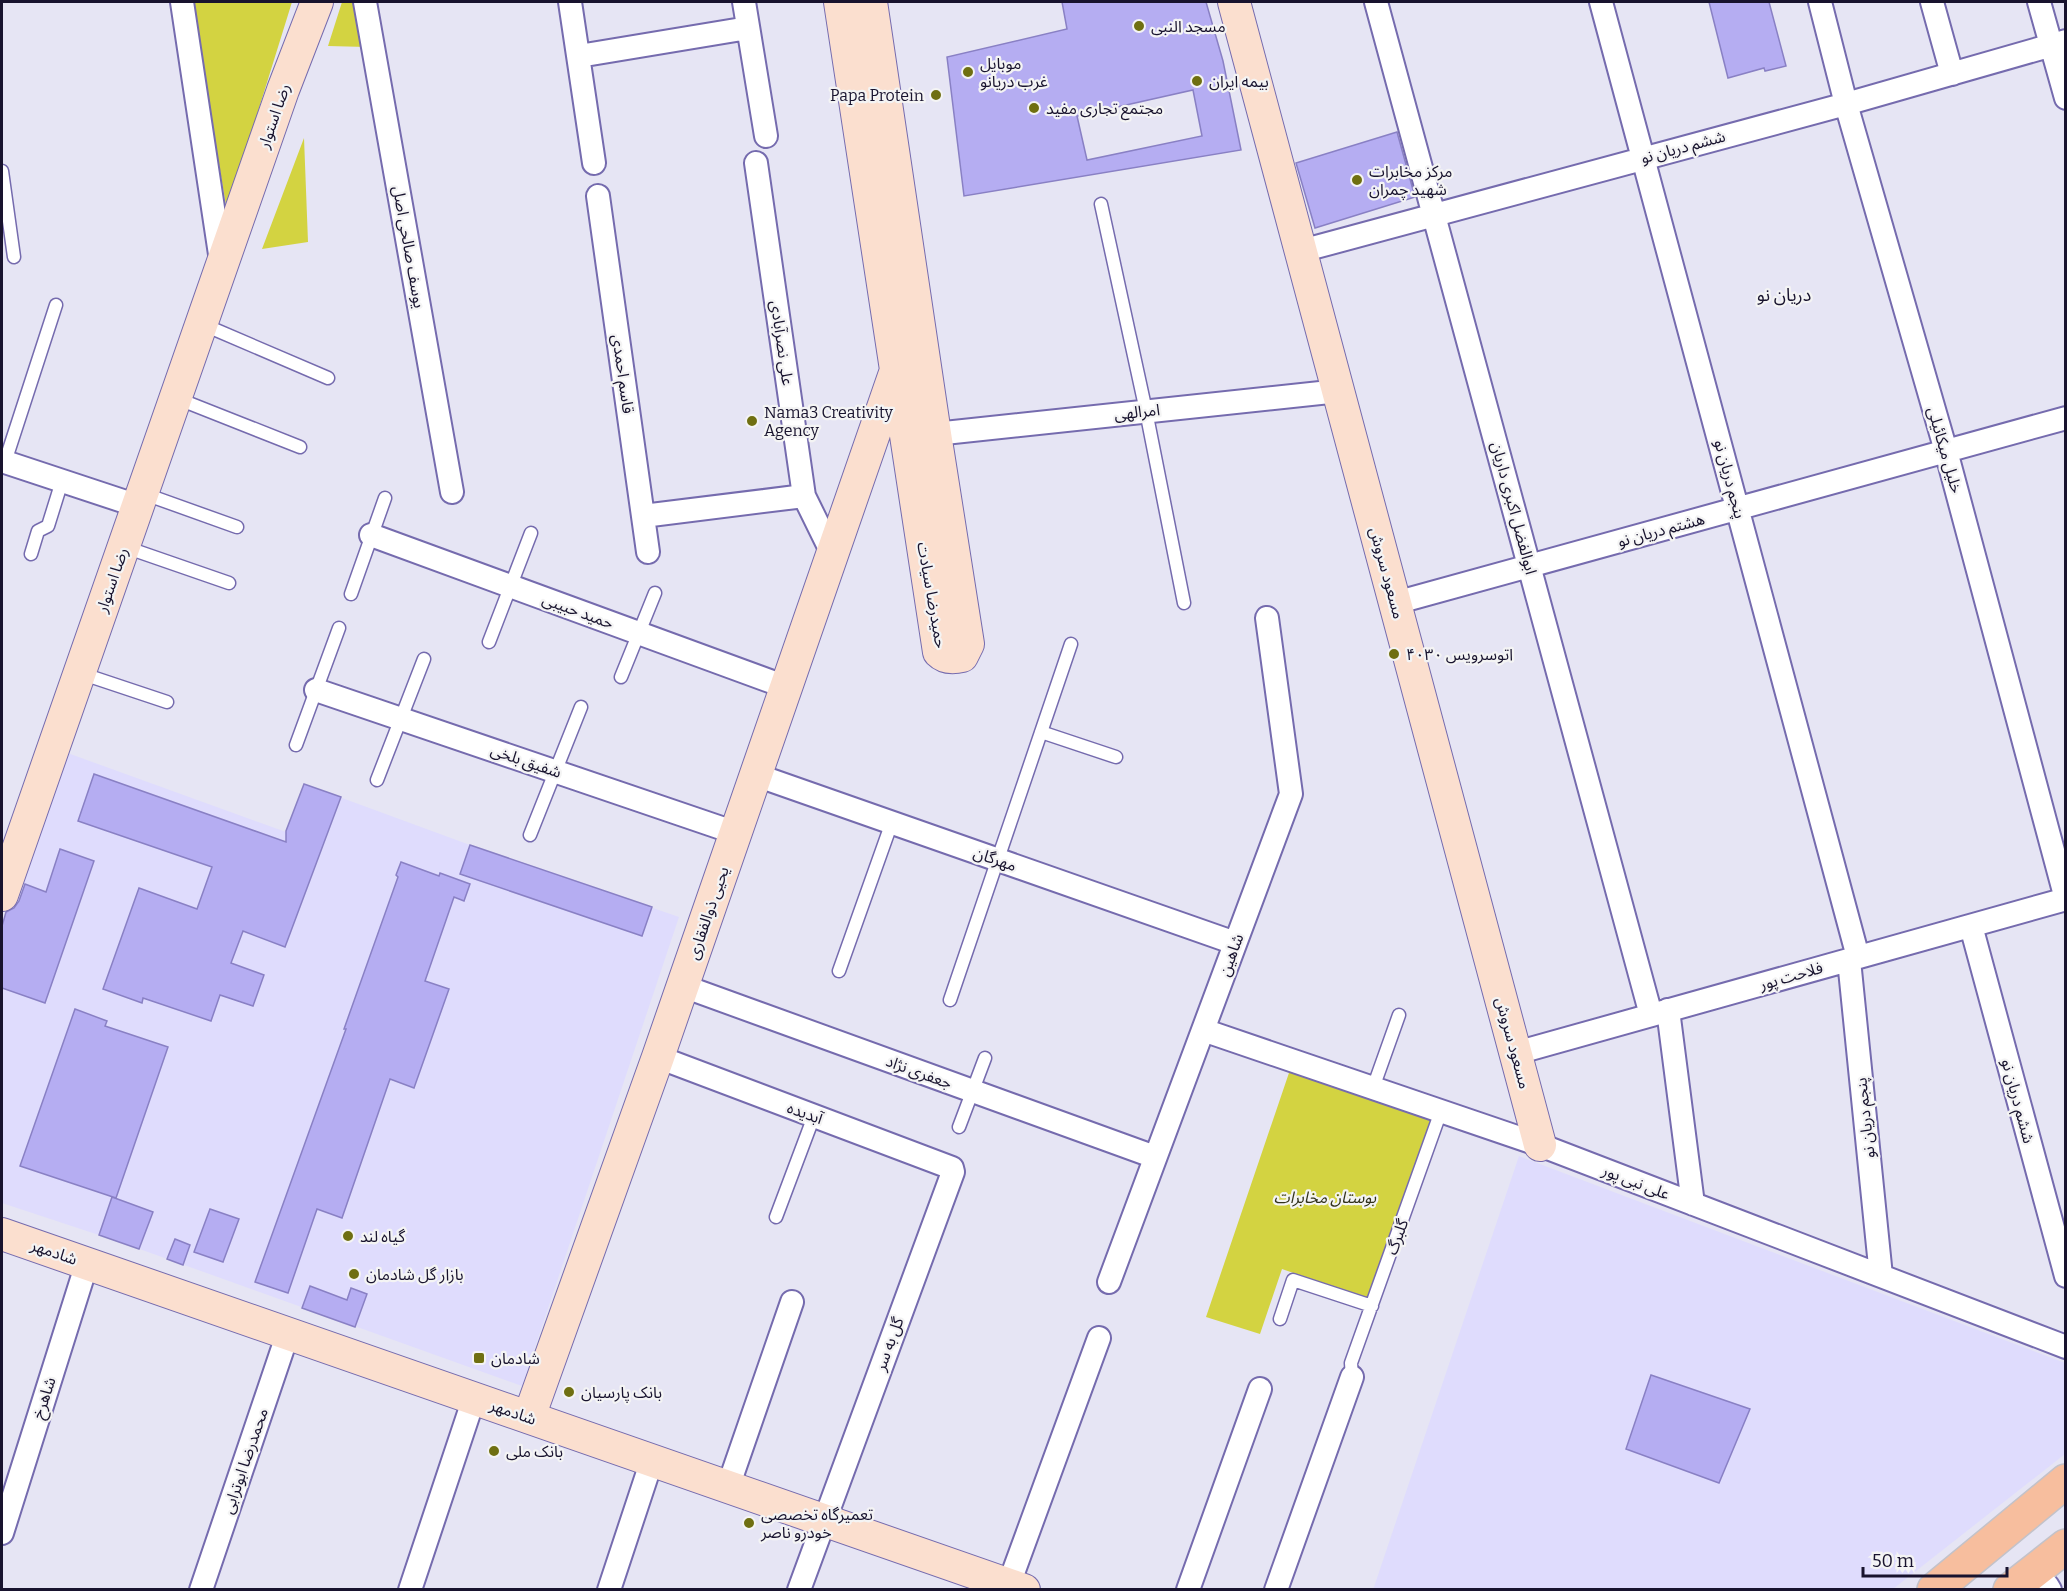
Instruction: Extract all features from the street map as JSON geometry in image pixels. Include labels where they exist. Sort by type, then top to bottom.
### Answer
[{"type":"main road","points":[[1934,1590],[2066,1481]]},
{"type":"main road","points":[[2011,1590],[2066,1546]]},
{"type":"street","name":"رضا استوار","points":[[182,2],[222,266]]},
{"type":"street","name":"رضا استوار","points":[[2,894],[283,90],[317,2]]},
{"type":"street","name":"یوسف صالحی اصل","points":[[365,2],[452,492]]},
{"type":"street","points":[[570,2],[594,163]]},
{"type":"street","points":[[744,2],[766,136]]},
{"type":"street","name":"یحیی ذوالفقاری","points":[[529,1417],[683,986],[832,554],[892,407],[897,368],[840,2]]},
{"type":"street","name":"حمیدرضا سیادت","points":[[871,2],[968,644],[962,656],[955,658],[947,657],[939,652],[892,407]]},
{"type":"street","name":"مسعود سروش","points":[[1234,2],[1540,1145]]},
{"type":"street","name":"ابوالفضل اکبری داریان","points":[[1377,2],[1529,566],[1660,1013],[1693,1204]]},
{"type":"street","name":"پنجم دریان‌ نو","points":[[1601,2],[1738,508],[1854,959],[1881,1276]]},
{"type":"street","name":"خلیل میکائیلی","points":[[1820,2],[1846,104],[1946,451],[2066,899]]},
{"type":"street","points":[[1932,2],[1952,74]]},
{"type":"street","points":[[2039,2],[2058,44],[2066,98]]},
{"type":"street","points":[[579,56],[748,28]]},
{"type":"street","name":"ششم دریان‌ نو","points":[[1301,251],[1846,104],[2058,44]]},
{"type":"street","name":"علی نصرآبادی","points":[[756,164],[804,496],[832,554]]},
{"type":"street","name":"قاسم احمدی","points":[[598,196],[648,552]]},
{"type":"street","name":"امرالهی","points":[[935,434],[1339,391]]},
{"type":"street","name":"هشتم دریان‌ نو","points":[[1395,603],[2066,418]]},
{"type":"street","points":[[3,462],[62,481],[140,500]]},
{"type":"street","points":[[643,516],[804,496]]},
{"type":"street","name":"حمید حبیبی","points":[[371,535],[786,687]]},
{"type":"street","name":"شاهین","points":[[1109,1282],[1291,794],[1267,618]]},
{"type":"street","name":"شفیق بلخی","points":[[316,690],[736,833]]},
{"type":"street","name":"مهرگان","points":[[756,775],[1235,943]]},
{"type":"street","name":"فلاحت پور","points":[[1516,1053],[2066,899]]},
{"type":"street","name":"ششم دریان نو","points":[[1971,926],[2066,1276]]},
{"type":"street","name":"جعفری نژاد","points":[[683,986],[1155,1157]]},
{"type":"street","name":"علی نبی پور","points":[[1203,1030],[1540,1145],[2066,1347]]},
{"type":"street","name":"آبدیده","points":[[658,1057],[952,1168]]},
{"type":"street","name":"گل به سر","points":[[799,1590],[953,1172],[952,1168]]},
{"type":"street","name":"شادمهر","points":[[2,1233],[728,1486],[997,1584]]},
{"type":"street","name":"شاهرخ","points":[[2,1533],[87,1263]]},
{"type":"street","points":[[728,1486],[792,1302]]},
{"type":"street","name":"محمدرضا ابوترابی","points":[[201,1590],[288,1333]]},
{"type":"street","points":[[997,1584],[1100,1338]]},
{"type":"street","name":"گلبرگ","points":[[1276,1590],[1352,1370]]},
{"type":"street","points":[[1188,1590],[1260,1389]]},
{"type":"street","points":[[410,1590],[474,1398]]},
{"type":"street","points":[[609,1590],[652,1460]]},
{"type":"street","points":[[2011,1590],[2028,1583],[2038,1582],[2047,1585],[2050,1590]]},
{"type":"lane","points":[[2,171],[14,257]]},
{"type":"lane","points":[[1101,204],[1146,411],[1184,603]]},
{"type":"lane","points":[[3,462],[56,305]]},
{"type":"lane","points":[[202,324],[328,378]]},
{"type":"lane","points":[[176,398],[300,447]]},
{"type":"lane","points":[[31,554],[38,531],[48,526],[62,481]]},
{"type":"lane","points":[[351,594],[385,498]]},
{"type":"lane","points":[[140,500],[237,527]]},
{"type":"lane","points":[[489,642],[531,533]]},
{"type":"lane","points":[[123,546],[229,583]]},
{"type":"lane","points":[[621,677],[655,593]]},
{"type":"lane","points":[[296,745],[339,628]]},
{"type":"lane","points":[[950,1000],[1071,644]]},
{"type":"lane","points":[[377,780],[424,659]]},
{"type":"lane","points":[[79,673],[167,702]]},
{"type":"lane","points":[[530,835],[581,707]]},
{"type":"lane","points":[[1041,732],[1116,757]]},
{"type":"lane","points":[[839,971],[892,822]]},
{"type":"lane","points":[[1373,1088],[1399,1015]]},
{"type":"lane","points":[[958,1127],[985,1058]]},
{"type":"lane","name":"گلبرگ","points":[[1352,1370],[1372,1306],[1441,1111]]},
{"type":"lane","points":[[776,1217],[814,1116]]},
{"type":"lane","points":[[1280,1319],[1293,1280],[1372,1306]]},
{"type":"shaded area","points":[[62,751],[286,832],[304,784],[470,845],[679,917],[522,1386],[120,1242],[2,1203],[2,926]]},
{"type":"shaded area","points":[[1519,1156],[2065,1363],[2065,1454],[1893,1589],[1373,1590]]},
{"type":"green space","points":[[191,2],[292,2],[227,211]]},
{"type":"green space","points":[[342,2],[358,2],[367,47],[328,46]]},
{"type":"green space","points":[[304,138],[308,242],[262,249]]},
{"type":"green space","name":"بوستان مخابرات","points":[[1292,1064],[1432,1117],[1368,1299],[1282,1269],[1260,1334],[1206,1317]]},
{"type":"building","name":"مجتمع تجاری مفید","points":[[1062,2],[1206,2],[1223,61],[1241,150],[964,196],[947,57],[1067,29]],"holes":[[[1193,90],[1202,136],[1087,160],[1077,116]]]},
{"type":"building","points":[[1709,2],[1769,2],[1786,66],[1765,71],[1764,68],[1728,78]]},
{"type":"building","name":"مرکز مخابرات شهید چمران","points":[[1397,132],[1415,197],[1315,228],[1296,163]]},
{"type":"building","points":[[94,774],[286,842],[286,831],[304,784],[341,797],[285,947],[243,931],[231,963],[264,975],[253,1006],[220,995],[211,1021],[143,998],[142,1003],[103,989],[139,888],[197,909],[212,867],[78,821]]},
{"type":"building","points":[[470,845],[652,907],[642,936],[460,874]]},
{"type":"building","points":[[60,849],[94,861],[45,1003],[2,988],[2,926],[6,912],[14,908],[19,901],[25,884],[46,892]]},
{"type":"building","points":[[401,862],[470,884],[464,901],[454,897],[425,981],[449,989],[414,1088],[390,1079],[342,1218],[317,1209],[288,1293],[255,1282],[346,1029],[344,1029],[398,877],[396,875]]},
{"type":"building","points":[[75,1009],[107,1021],[105,1026],[168,1047],[116,1198],[20,1166]]},
{"type":"building","points":[[112,1197],[153,1212],[139,1249],[99,1235]]},
{"type":"building","points":[[210,1209],[239,1219],[223,1262],[194,1252]]},
{"type":"building","points":[[175,1239],[190,1245],[183,1265],[167,1259]]},
{"type":"building","points":[[310,1286],[347,1300],[351,1288],[367,1294],[355,1327],[302,1308]]},
{"type":"building","points":[[1651,1375],[1750,1409],[1719,1483],[1626,1449]]},
{"type":"place","name":"مسجد النبی","points":[[1139,26]]},
{"type":"place","name":"موبایل غرب دریانو","points":[[968,72]]},
{"type":"place","name":"بیمه ایران","points":[[1197,81]]},
{"type":"place","name":"Papa Protein","points":[[936,95]]},
{"type":"place","name":"مجتمع تجاری مفید","points":[[1034,108]]},
{"type":"place","name":"مرکز مخابرات شهید چمران","points":[[1357,180]]},
{"type":"place","name":"Nama3 Creativity Agency","points":[[752,421]]},
{"type":"place","name":"اتوسرویس ۴۰۳۰","points":[[1394,654]]},
{"type":"place","name":"گیاه لند","points":[[348,1236]]},
{"type":"place","name":"بازار گل شادمان","points":[[354,1274]]},
{"type":"place","name":"شادمان","points":[[479,1358]]},
{"type":"place","name":"بانک پارسیان","points":[[569,1392]]},
{"type":"place","name":"بانک ملی","points":[[494,1451]]},
{"type":"place","name":"تعمیرگاه تخصصی خودرو ناصر","points":[[749,1523]]},
{"type":"district","name":"دریان نو","points":[[1784,295]]}]
